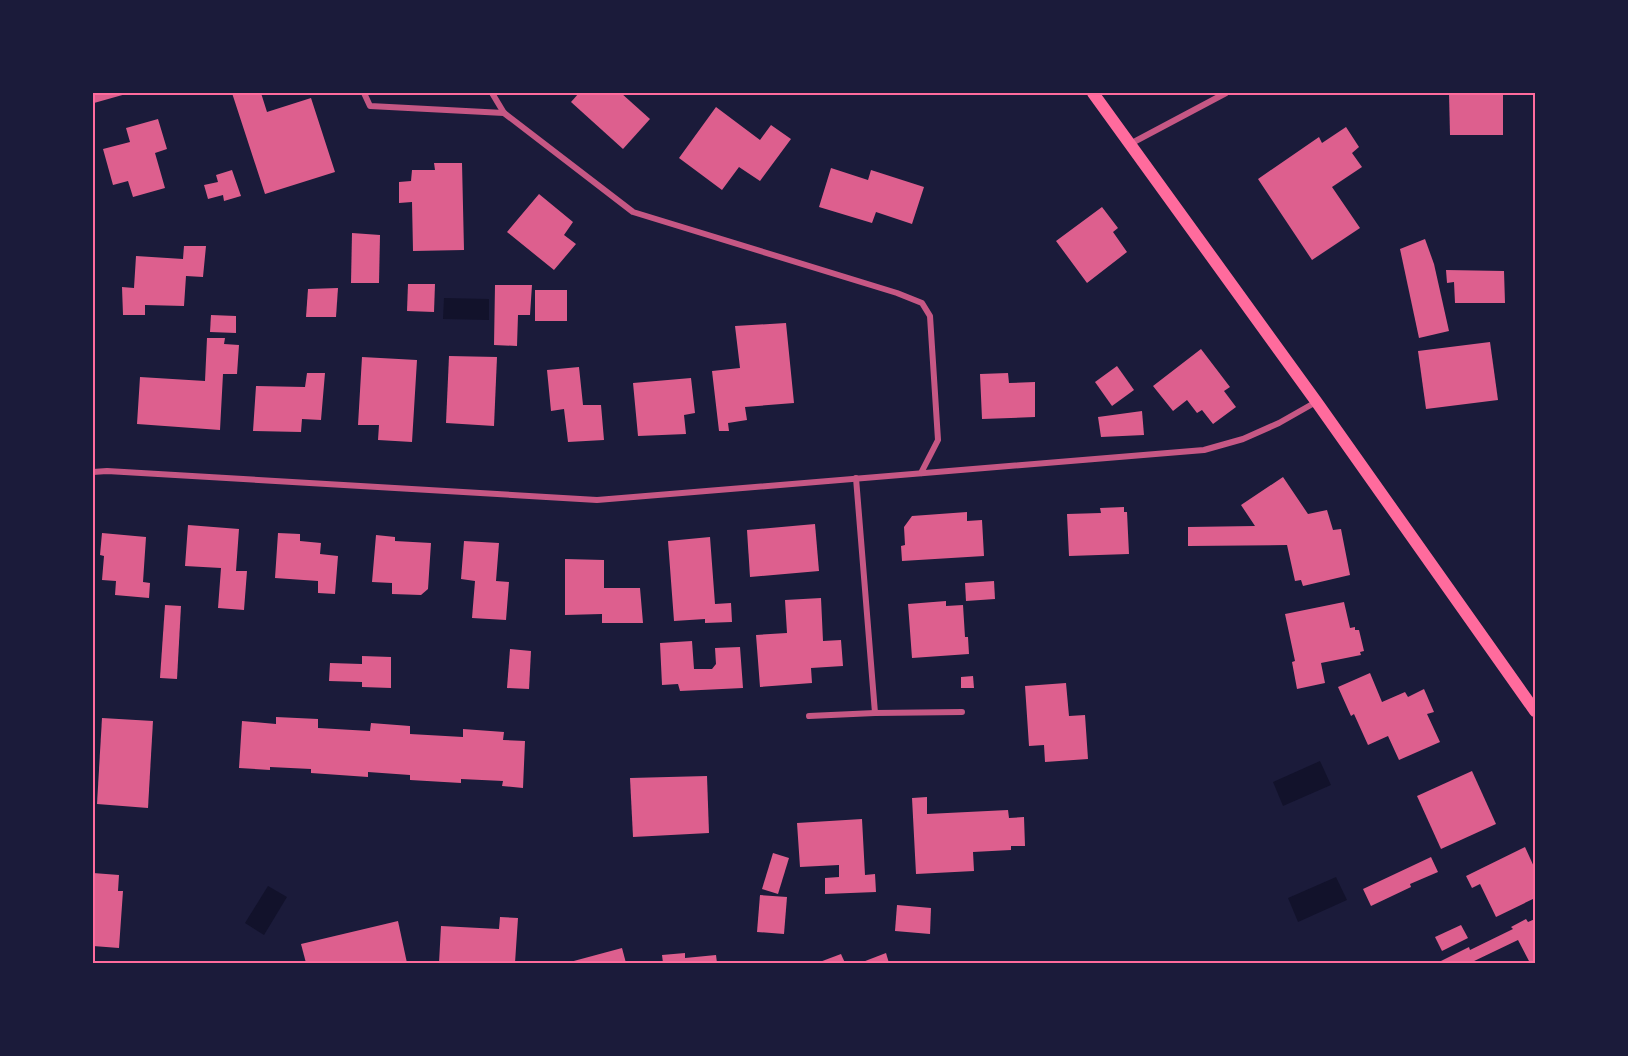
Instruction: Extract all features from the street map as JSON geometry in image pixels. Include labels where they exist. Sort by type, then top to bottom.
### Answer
[{"type":"main road","points":[[1093,93],[1535,711]]},
{"type":"street","points":[[364,93],[370,106],[504,113]]},
{"type":"street","points":[[492,93],[504,113],[633,212],[897,293],[922,303],[930,316],[938,440],[921,473]]},
{"type":"street","points":[[1130,145],[1226,93]]},
{"type":"street","points":[[93,472],[597,500],[1204,450],[1243,440],[1316,402]]},
{"type":"street","points":[[856,478],[875,713]]},
{"type":"street","points":[[809,716],[962,712]]},
{"type":"shaded area","points":[[444,298],[489,299],[489,320],[443,319]]},
{"type":"shaded area","points":[[1320,761],[1331,785],[1283,806],[1273,782]]},
{"type":"shaded area","points":[[1336,877],[1347,900],[1298,922],[1288,898]]},
{"type":"shaded area","points":[[268,886],[287,897],[264,935],[245,923]]},
{"type":"building","points":[[93,93],[126,93],[126,94],[94,103]]},
{"type":"building","points":[[232,93],[261,93],[267,112],[311,98],[335,172],[265,194]]},
{"type":"building","points":[[579,93],[621,93],[650,119],[623,149],[571,102]]},
{"type":"building","points":[[1449,93],[1503,93],[1503,135],[1450,135]]},
{"type":"building","points":[[716,107],[760,140],[771,125],[791,139],[760,181],[739,167],[722,190],[679,158]]},
{"type":"building","points":[[158,119],[167,149],[155,153],[165,188],[133,197],[128,181],[113,185],[103,149],[130,142],[126,128]]},
{"type":"building","points":[[1346,127],[1359,147],[1352,153],[1362,167],[1332,187],[1360,228],[1312,260],[1258,179],[1319,137],[1322,143]]},
{"type":"building","points":[[434,163],[462,163],[464,250],[413,251],[412,202],[399,203],[399,182],[411,181],[412,170],[435,170]]},
{"type":"building","points":[[831,168],[868,180],[871,170],[924,187],[912,224],[876,212],[872,223],[819,207]]},
{"type":"building","points":[[232,170],[241,196],[224,201],[223,195],[208,199],[204,185],[218,182],[216,175]]},
{"type":"building","points":[[539,194],[573,222],[564,235],[576,244],[554,270],[507,232]]},
{"type":"building","points":[[1102,207],[1118,228],[1113,232],[1127,252],[1087,283],[1056,241]]},
{"type":"building","points":[[352,233],[380,235],[379,283],[351,283]]},
{"type":"building","points":[[1425,239],[1434,264],[1449,331],[1419,338],[1400,249]]},
{"type":"building","points":[[184,246],[206,246],[203,277],[186,276],[184,306],[145,305],[145,315],[123,315],[122,287],[134,288],[136,256],[183,259]]},
{"type":"building","points":[[1446,270],[1504,271],[1505,303],[1455,303],[1454,282],[1447,283]]},
{"type":"building","points":[[408,284],[435,284],[434,312],[407,311]]},
{"type":"building","points":[[495,285],[532,285],[530,315],[518,315],[517,346],[494,345]]},
{"type":"building","points":[[338,288],[336,317],[306,317],[308,289]]},
{"type":"building","points":[[535,290],[567,290],[567,321],[535,321]]},
{"type":"building","points":[[211,315],[236,316],[236,333],[210,332]]},
{"type":"building","points":[[786,323],[794,403],[745,407],[747,420],[728,423],[729,431],[719,431],[712,371],[740,368],[735,326]]},
{"type":"building","points":[[207,338],[225,338],[224,344],[239,345],[237,374],[223,374],[220,430],[137,424],[140,377],[205,381]]},
{"type":"building","points":[[1490,342],[1498,400],[1426,409],[1418,351]]},
{"type":"building","points":[[1201,349],[1230,387],[1224,391],[1236,407],[1213,424],[1202,410],[1197,413],[1187,400],[1173,411],[1153,386]]},
{"type":"building","points":[[449,356],[497,357],[494,426],[446,423]]},
{"type":"building","points":[[362,357],[417,360],[412,442],[378,440],[379,425],[358,425]]},
{"type":"building","points":[[1117,366],[1134,390],[1112,406],[1095,382]]},
{"type":"building","points":[[579,367],[583,405],[601,405],[604,440],[568,442],[564,409],[551,411],[547,370]]},
{"type":"building","points":[[307,373],[325,373],[321,420],[302,419],[301,432],[253,431],[256,386],[305,387]]},
{"type":"building","points":[[1008,373],[1009,383],[1035,382],[1035,417],[982,419],[980,374]]},
{"type":"building","points":[[691,378],[695,413],[684,415],[686,434],[638,436],[633,383]]},
{"type":"building","points":[[1142,411],[1144,435],[1101,437],[1098,417]]},
{"type":"building","points":[[1283,477],[1308,514],[1327,510],[1333,530],[1341,529],[1350,575],[1303,586],[1301,580],[1295,581],[1287,545],[1188,546],[1188,527],[1255,526],[1241,505]]},
{"type":"building","points":[[1124,507],[1124,512],[1127,512],[1129,554],[1069,556],[1067,514],[1101,513],[1100,508]]},
{"type":"building","points":[[967,512],[967,521],[982,520],[984,556],[902,561],[901,546],[905,545],[904,527],[912,516]]},
{"type":"building","points":[[815,524],[819,571],[750,577],[747,530]]},
{"type":"building","points":[[188,525],[239,529],[236,571],[247,571],[244,610],[218,608],[221,568],[185,566]]},
{"type":"building","points":[[102,533],[146,537],[143,582],[150,583],[149,598],[115,595],[116,581],[102,580],[104,556],[100,555]]},
{"type":"building","points":[[278,533],[300,534],[300,541],[321,543],[320,554],[338,556],[335,594],[318,593],[318,581],[275,578]]},
{"type":"building","points":[[376,535],[395,537],[395,541],[431,543],[428,589],[421,595],[392,594],[392,583],[372,582]]},
{"type":"building","points":[[710,537],[715,604],[731,603],[732,622],[705,623],[705,619],[674,621],[668,541]]},
{"type":"building","points":[[464,541],[499,543],[496,581],[509,582],[506,620],[472,618],[475,581],[461,579]]},
{"type":"building","points":[[565,559],[604,560],[604,588],[640,588],[643,623],[602,623],[602,614],[565,615]]},
{"type":"building","points":[[994,581],[995,599],[966,601],[965,583]]},
{"type":"building","points":[[821,598],[823,641],[841,640],[843,666],[811,668],[812,683],[760,687],[756,635],[787,633],[785,600]]},
{"type":"building","points":[[946,601],[946,606],[963,605],[965,637],[968,637],[969,654],[912,658],[908,604]]},
{"type":"building","points":[[1344,602],[1350,628],[1355,627],[1355,630],[1359,630],[1364,651],[1360,652],[1361,655],[1321,663],[1325,683],[1297,689],[1292,662],[1295,661],[1285,614]]},
{"type":"building","points":[[165,605],[181,606],[177,679],[160,678]]},
{"type":"building","points":[[692,641],[694,669],[712,669],[716,664],[715,648],[740,647],[743,688],[680,691],[678,684],[662,685],[660,643]]},
{"type":"building","points":[[510,649],[531,651],[529,689],[507,688]]},
{"type":"building","points":[[362,656],[391,657],[391,688],[362,687],[362,682],[329,681],[330,663],[362,664]]},
{"type":"building","points":[[1370,673],[1382,702],[1405,692],[1408,697],[1424,689],[1434,712],[1427,714],[1440,742],[1399,760],[1388,736],[1368,745],[1354,714],[1351,716],[1338,687]]},
{"type":"building","points":[[973,676],[974,688],[961,688],[961,677]]},
{"type":"building","points":[[1066,683],[1069,716],[1085,715],[1088,759],[1045,762],[1044,745],[1029,746],[1025,686]]},
{"type":"building","points":[[276,717],[318,719],[318,728],[370,731],[371,723],[410,726],[410,734],[463,737],[463,729],[504,732],[503,740],[525,741],[523,788],[502,786],[503,781],[461,779],[461,783],[410,780],[410,775],[368,772],[368,777],[311,773],[311,769],[239,768],[242,721],[276,724]]},
{"type":"building","points":[[102,718],[153,721],[148,808],[97,804]]},
{"type":"building","points":[[1472,771],[1496,824],[1441,849],[1417,796]]},
{"type":"building","points":[[707,776],[709,833],[633,837],[630,778]]},
{"type":"building","points":[[927,797],[927,814],[1008,810],[1009,818],[1024,817],[1025,846],[1011,846],[1011,850],[973,852],[974,871],[916,874],[912,798]]},
{"type":"building","points":[[862,819],[865,875],[875,874],[876,892],[825,894],[825,878],[839,877],[839,865],[800,867],[797,823]]},
{"type":"building","points":[[1525,847],[1535,869],[1535,898],[1496,917],[1480,884],[1472,888],[1466,876]]},
{"type":"building","points":[[773,853],[789,858],[778,894],[762,889]]},
{"type":"building","points":[[1431,857],[1438,872],[1410,884],[1411,887],[1371,906],[1363,889]]},
{"type":"building","points":[[93,873],[119,875],[118,891],[123,891],[119,948],[93,946]]},
{"type":"building","points":[[760,895],[787,897],[784,934],[757,932]]},
{"type":"building","points":[[897,905],[931,908],[930,934],[895,931]]},
{"type":"building","points":[[500,917],[518,918],[515,963],[439,963],[441,926],[499,929]]},
{"type":"building","points":[[1526,919],[1528,922],[1535,919],[1535,963],[1530,963],[1518,940],[1470,963],[1437,963],[1513,929],[1511,927]]},
{"type":"building","points":[[398,921],[407,963],[306,963],[301,944]]},
{"type":"building","points":[[1461,925],[1468,938],[1442,951],[1435,937]]},
{"type":"building","points":[[622,948],[626,963],[570,963],[570,962]]},
{"type":"building","points":[[685,953],[685,958],[716,955],[717,963],[663,963],[662,955]]},
{"type":"building","points":[[886,953],[889,963],[860,963]]},
{"type":"building","points":[[841,954],[845,963],[817,963]]}]
